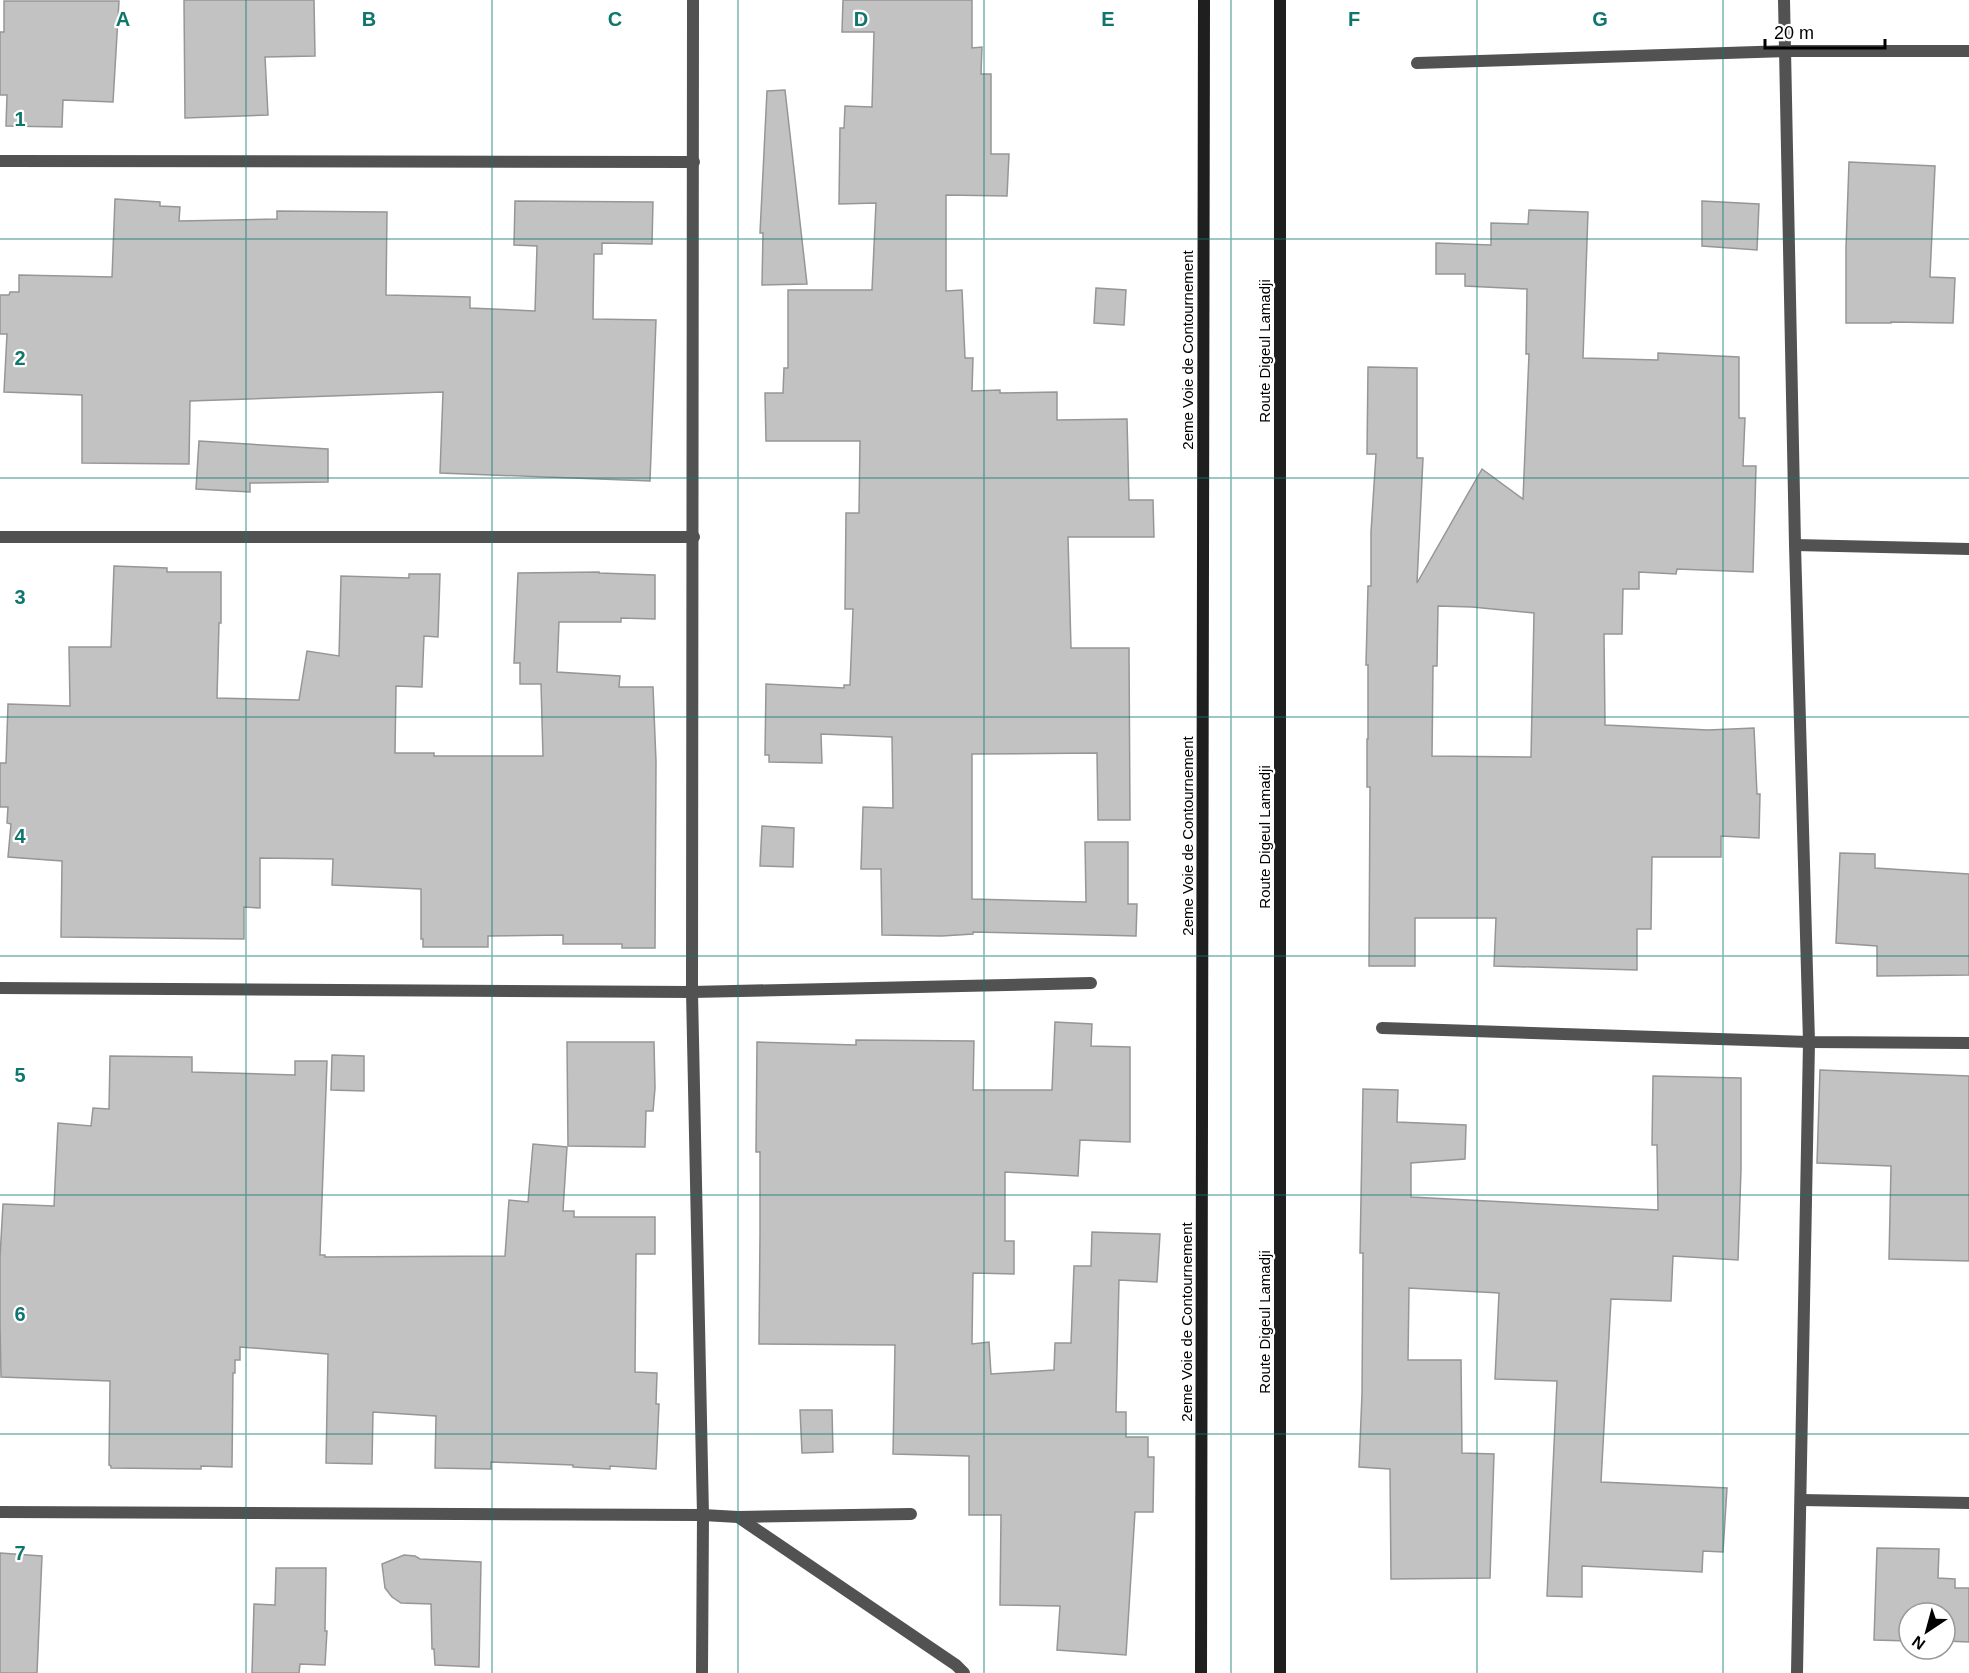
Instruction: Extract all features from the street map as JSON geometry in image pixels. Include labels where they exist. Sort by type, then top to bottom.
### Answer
[{"type":"main road","name":"2eme Voie de Contournement","points":[[1202,1673],[1204,0]]},
{"type":"main road","name":"Route Digeul Lamadji","points":[[1280,0],[1280,1673]]},
{"type":"street","points":[[693,0],[692,992],[703,1515],[702,1673]]},
{"type":"street","points":[[1784,0],[1794,545],[1809,1042],[1797,1673]]},
{"type":"street","points":[[1417,63],[1785,51],[1969,51]]},
{"type":"street","points":[[0,161],[693,162]]},
{"type":"street","points":[[0,537],[693,537]]},
{"type":"street","points":[[1794,545],[1969,549]]},
{"type":"street","points":[[0,988],[692,992],[1091,982]]},
{"type":"street","points":[[1382,1028],[1809,1042],[1969,1042]]},
{"type":"street","points":[[1801,1500],[1969,1503]]},
{"type":"street","points":[[0,1512],[738,1517],[911,1514]]},
{"type":"street","points":[[738,1517],[956,1665],[964,1673]]},
{"type":"building","points":[[184,0],[314,0],[315,56],[265,57],[268,115],[185,118]]},
{"type":"building","points":[[843,0],[972,0],[972,48],[982,47],[981,74],[991,74],[991,154],[1009,154],[1007,196],[946,195],[946,291],[962,290],[965,358],[973,358],[972,391],[1057,392],[1057,420],[1127,419],[1129,500],[1153,500],[1154,537],[1068,537],[1071,648],[1129,648],[1130,820],[1098,820],[1097,753],[972,754],[972,899],[1086,902],[1085,842],[1128,842],[1128,904],[1137,904],[1136,936],[973,932],[973,934],[942,936],[882,935],[881,869],[861,869],[863,807],[893,808],[892,737],[821,734],[822,763],[769,762],[769,755],[765,755],[766,684],[844,688],[844,685],[850,685],[853,609],[845,609],[846,513],[859,513],[860,441],[766,441],[765,393],[783,393],[784,368],[788,368],[788,290],[872,290],[876,203],[839,204],[840,128],[844,128],[845,106],[872,107],[874,32],[842,32]]},
{"type":"building","points":[[4,1],[119,1],[113,102],[63,100],[62,127],[6,126],[7,95],[0,95],[0,32],[4,32]]},
{"type":"building","points":[[785,90],[807,284],[762,285],[763,233],[760,233],[767,91]]},
{"type":"building","points":[[1849,162],[1935,166],[1930,277],[1955,278],[1953,323],[1846,323]]},
{"type":"building","points":[[115,199],[160,202],[160,206],[180,207],[179,221],[277,219],[277,211],[387,212],[386,295],[470,297],[470,308],[535,311],[537,246],[514,245],[515,201],[653,202],[652,244],[602,243],[602,254],[594,254],[593,319],[656,320],[650,481],[440,473],[443,392],[190,401],[189,464],[82,463],[82,395],[4,392],[7,334],[0,334],[0,295],[19,292],[19,275],[112,277]]},
{"type":"building","points":[[1702,201],[1759,204],[1757,250],[1702,246]]},
{"type":"building","points":[[1529,210],[1588,212],[1583,358],[1658,360],[1658,353],[1739,357],[1739,418],[1745,418],[1743,466],[1756,466],[1753,572],[1677,569],[1676,574],[1639,572],[1639,589],[1623,589],[1622,634],[1604,634],[1605,725],[1708,730],[1754,728],[1757,794],[1760,794],[1759,838],[1721,836],[1721,857],[1652,857],[1651,929],[1637,929],[1637,970],[1494,966],[1496,918],[1415,918],[1415,966],[1369,966],[1370,787],[1367,787],[1368,665],[1366,665],[1376,454],[1367,454],[1368,367],[1417,368],[1417,458],[1423,458],[1417,583],[1482,469],[1523,499],[1529,354],[1526,354],[1527,289],[1465,286],[1465,274],[1436,274],[1436,243],[1491,245],[1491,223],[1528,224]],"holes":[[[1438,606],[1534,613],[1531,757],[1432,756],[1433,666],[1437,666]]]},
{"type":"building","points":[[1096,288],[1126,290],[1124,325],[1094,323]]},
{"type":"building","points":[[199,441],[328,449],[328,482],[250,483],[250,492],[196,489]]},
{"type":"building","points":[[114,566],[167,568],[167,572],[221,572],[217,698],[299,700],[307,651],[339,656],[341,576],[409,578],[409,574],[440,574],[438,637],[424,636],[422,687],[396,686],[395,753],[434,753],[434,756],[543,756],[541,684],[520,684],[520,663],[514,663],[518,573],[599,572],[655,575],[655,619],[621,618],[621,622],[559,622],[557,672],[620,676],[619,687],[653,687],[656,762],[655,948],[622,948],[622,944],[563,944],[563,935],[488,936],[488,947],[423,947],[421,889],[332,885],[333,859],[260,858],[260,908],[244,907],[244,939],[61,937],[62,861],[8,857],[11,824],[7,823],[8,807],[0,807],[0,763],[6,763],[8,704],[70,706],[69,647],[111,647]]},
{"type":"building","points":[[762,826],[794,828],[793,867],[760,866]]},
{"type":"building","points":[[1840,853],[1875,854],[1875,868],[1969,874],[1969,975],[1877,976],[1877,946],[1836,943]]},
{"type":"building","points":[[1055,1022],[1092,1024],[1091,1046],[1130,1047],[1130,1142],[1080,1140],[1078,1176],[1005,1172],[1005,1241],[1014,1241],[1014,1274],[973,1273],[972,1344],[989,1342],[991,1374],[1054,1370],[1055,1343],[1071,1343],[1074,1266],[1091,1266],[1092,1232],[1160,1234],[1157,1282],[1119,1280],[1116,1412],[1126,1412],[1126,1437],[1148,1437],[1148,1457],[1154,1457],[1153,1512],[1135,1512],[1126,1655],[1057,1650],[1060,1606],[1000,1605],[1001,1515],[969,1515],[969,1456],[893,1454],[895,1345],[759,1344],[760,1152],[756,1152],[757,1042],[856,1045],[856,1040],[974,1041],[973,1090],[1052,1090]]},
{"type":"building","points":[[567,1042],[654,1042],[655,1088],[653,1111],[646,1111],[645,1147],[568,1146]]},
{"type":"building","points":[[332,1055],[364,1056],[364,1091],[331,1090]]},
{"type":"building","points":[[110,1056],[192,1057],[192,1072],[295,1075],[295,1061],[327,1061],[320,1255],[325,1255],[325,1257],[505,1256],[509,1200],[528,1202],[533,1144],[567,1147],[563,1211],[574,1211],[574,1217],[655,1217],[655,1254],[636,1254],[635,1372],[657,1373],[656,1404],[659,1404],[656,1469],[610,1466],[610,1469],[573,1467],[573,1465],[491,1462],[491,1469],[435,1468],[436,1416],[373,1412],[372,1464],[326,1463],[328,1354],[240,1347],[240,1360],[235,1360],[235,1373],[233,1373],[232,1467],[111,1468],[109,1465],[110,1381],[1,1377],[0,1323],[3,1204],[54,1206],[58,1123],[91,1126],[93,1108],[109,1109]]},
{"type":"building","points":[[1820,1070],[1969,1076],[1969,1261],[1889,1259],[1891,1166],[1817,1163]]},
{"type":"building","points":[[1653,1076],[1741,1078],[1738,1260],[1673,1256],[1671,1301],[1611,1299],[1601,1482],[1727,1488],[1723,1552],[1703,1551],[1702,1572],[1582,1566],[1582,1597],[1547,1596],[1557,1381],[1495,1379],[1499,1293],[1409,1288],[1408,1360],[1461,1360],[1462,1453],[1494,1454],[1490,1578],[1391,1579],[1390,1469],[1359,1467],[1362,1394],[1363,1253],[1360,1253],[1363,1089],[1398,1090],[1397,1122],[1466,1125],[1465,1159],[1411,1163],[1411,1197],[1658,1210],[1657,1145],[1652,1145]]},
{"type":"building","points":[[800,1410],[832,1410],[833,1452],[802,1453]]},
{"type":"building","points":[[1877,1548],[1939,1549],[1938,1578],[1955,1579],[1955,1588],[1969,1588],[1969,1642],[1957,1642],[1957,1601],[1897,1601],[1897,1641],[1874,1640]]},
{"type":"building","points":[[0,1553],[42,1556],[37,1673],[0,1673]]},
{"type":"building","points":[[404,1555],[420,1559],[481,1562],[479,1667],[435,1665],[434,1649],[432,1649],[431,1604],[401,1603],[385,1588],[382,1564]]},
{"type":"building","points":[[276,1568],[326,1568],[325,1665],[300,1664],[299,1673],[252,1673],[254,1604],[275,1605]]}]
